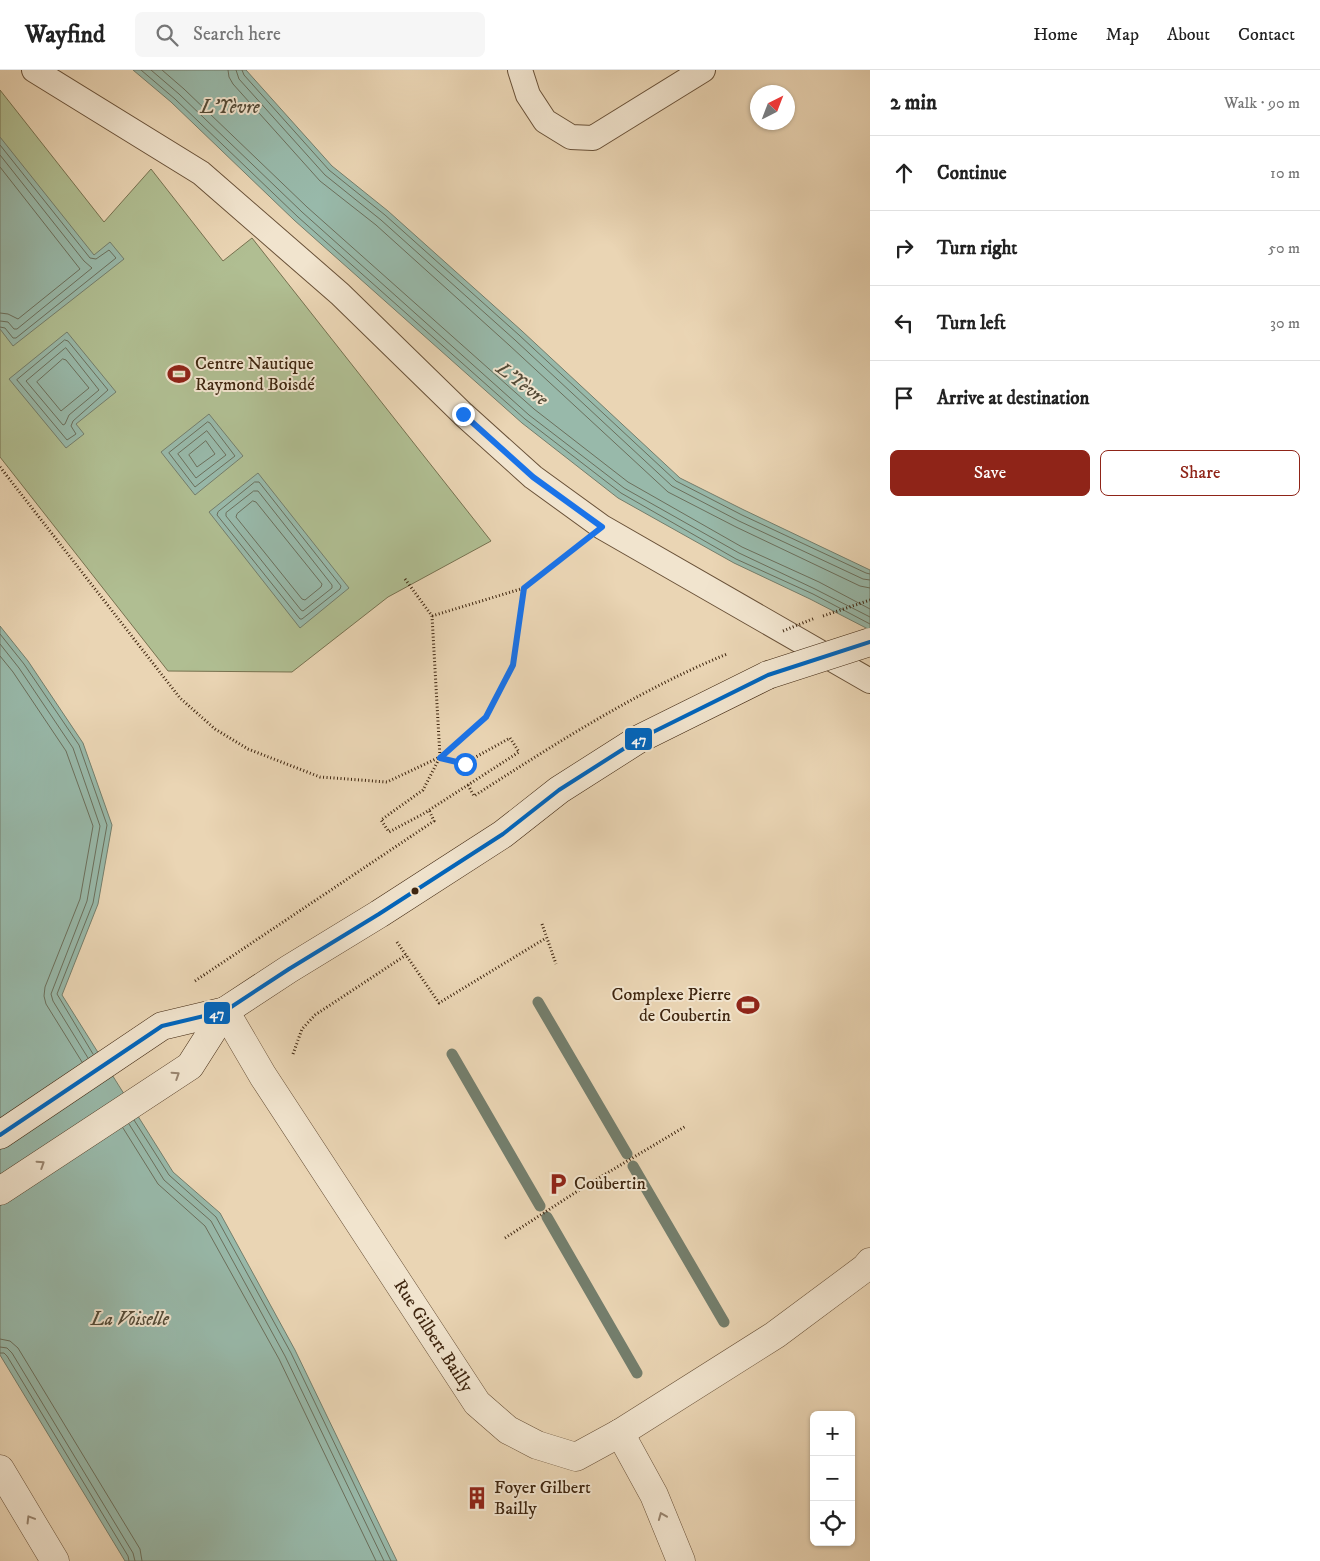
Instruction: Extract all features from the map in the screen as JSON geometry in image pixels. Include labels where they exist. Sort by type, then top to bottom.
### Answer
[{"type":"main road","points":[[0,1135],[162,1026],[225,1012],[289,969],[379,914],[503,834],[559,790],[639,739],[768,676],[870,642]]},
{"type":"main road","points":[[0,1191],[190,1066],[225,1012]]},
{"type":"main road","name":"Rue Gilbert Bailly","points":[[225,1012],[263,1076],[476,1403],[508,1430],[536,1445],[576,1457],[620,1433]]},
{"type":"main road","points":[[681,1561],[654,1495],[620,1433],[775,1335],[865,1268],[870,1262]]},
{"type":"main road","points":[[0,1469],[56,1561]]},
{"type":"lane","points":[[34,70],[201,173],[340,294],[463,414],[533,477],[602,527],[870,681]]},
{"type":"lane","points":[[520,70],[528,95],[545,121],[570,137],[593,138],[703,70]]},
{"type":"path","points":[[0,468],[180,698],[215,729],[248,749],[320,777],[387,782],[440,758],[486,717],[513,665],[524,588]]},
{"type":"path","points":[[432,616],[524,588],[602,527]]},
{"type":"path","points":[[405,579],[432,616],[440,758],[423,790],[381,820],[389,832],[429,810],[518,752],[510,738],[465,764],[440,758]]},
{"type":"path","points":[[815,618],[870,600]]},
{"type":"path","points":[[191,983],[434,821],[429,810]]},
{"type":"path","points":[[542,924],[556,964]]},
{"type":"path","points":[[293,1054],[302,1029],[315,1015],[406,955],[439,1003],[546,938]]},
{"type":"path","points":[[506,1238],[588,1185],[686,1126]]},
{"type":"shaded area","name":"Centre Nautique Raymond Boisdé","points":[[0,90],[104,222],[151,169],[223,261],[252,238],[491,541],[388,597],[292,672],[168,671],[0,457]]},
{"type":"water","name":"L'Yèvre","points":[[133,70],[246,70],[332,166],[388,211],[522,331],[680,478],[870,570],[870,630],[734,563],[618,498],[522,423],[294,220],[171,102]]},
{"type":"water","points":[[0,137],[94,255],[110,242],[124,259],[13,346],[0,329]]},
{"type":"water","points":[[67,332],[116,392],[76,424],[84,434],[66,448],[9,379]]},
{"type":"water","points":[[209,414],[243,456],[195,495],[161,452]]},
{"type":"water","points":[[258,473],[349,588],[300,628],[209,512]]},
{"type":"water","name":"La Voiselle","points":[[0,626],[28,661],[83,743],[112,825],[98,904],[62,995],[173,1172],[220,1213],[295,1350],[397,1561],[125,1561],[0,1355]]},
{"type":"waterway","points":[[538,1002],[627,1154]]},
{"type":"waterway","points":[[452,1054],[540,1206]]},
{"type":"waterway","points":[[633,1166],[724,1322]]},
{"type":"waterway","points":[[547,1217],[637,1373]]},
{"type":"transit line","name":"47","points":[[0,1135],[162,1026],[225,1011],[503,834],[559,790],[639,739],[768,675],[870,642]]},
{"type":"place","name":"Centre Nautique Raymond Boisdé","points":[[179,374]]},
{"type":"place","name":"Complexe Pierre de Coubertin","points":[[748,1005]]},
{"type":"place","name":"Coubertin","points":[[558,1184]]},
{"type":"place","name":"Foyer Gilbert Bailly","points":[[477,1498]]},
{"type":"route","points":[[463,414],[533,477],[602,527],[524,588],[513,665],[486,717],[440,758],[465,764]]}]
